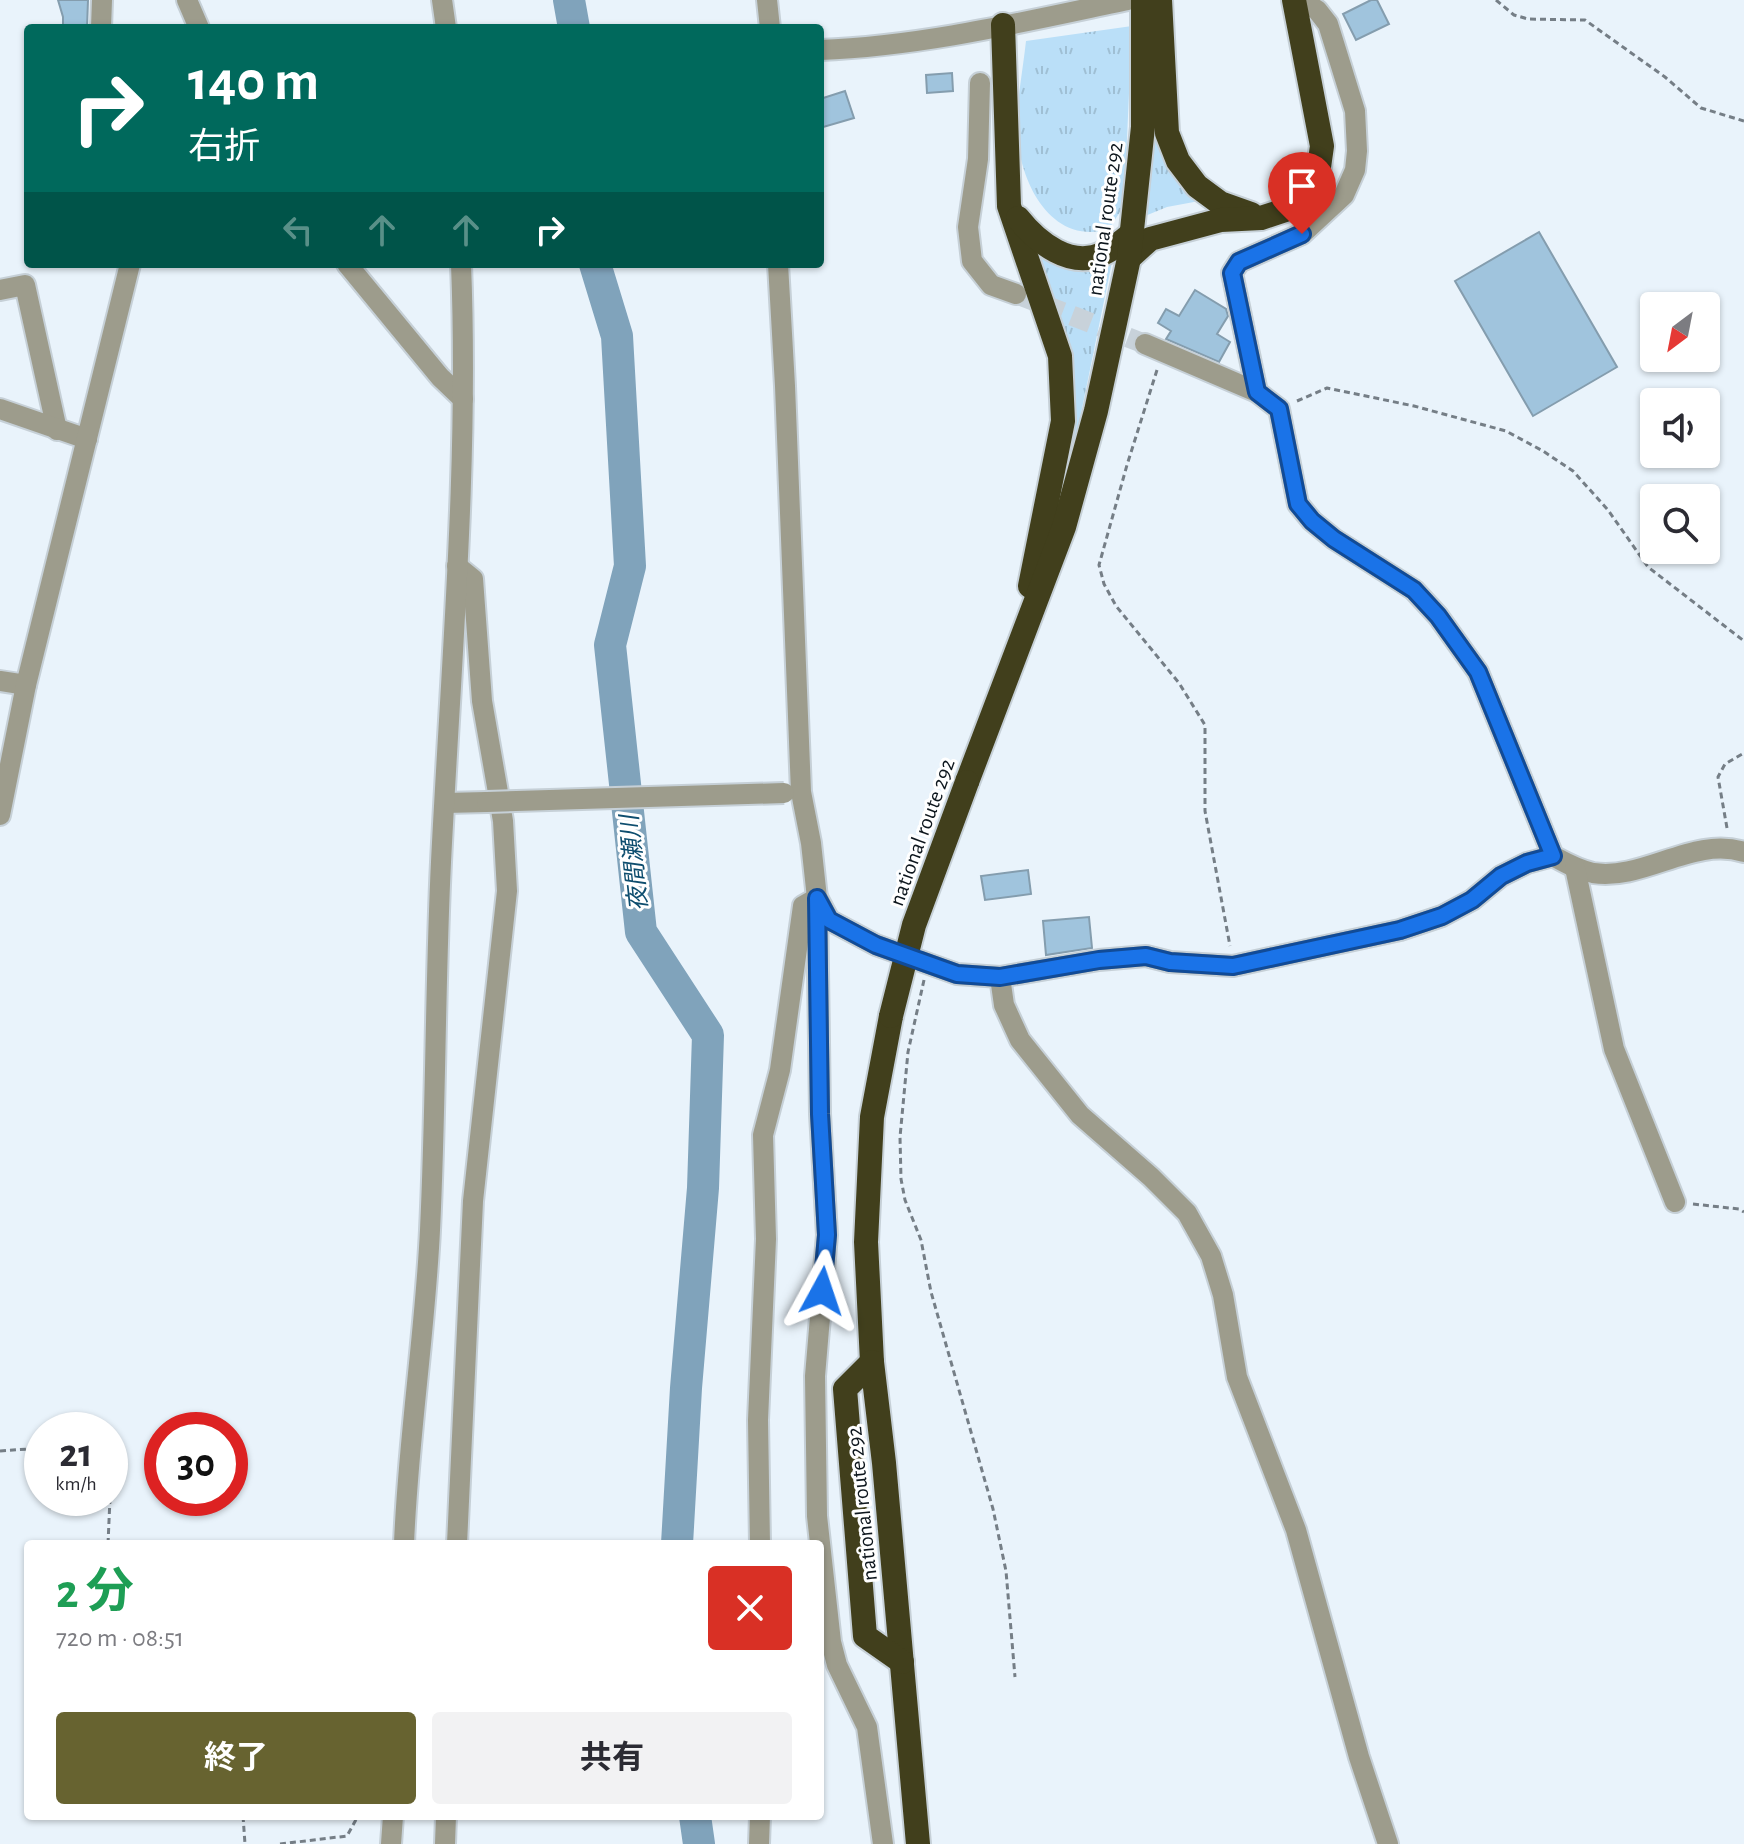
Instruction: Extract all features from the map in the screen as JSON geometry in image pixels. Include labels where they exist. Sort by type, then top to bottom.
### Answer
[{"type":"highway","name":"national route 292","points":[[918,1844],[872,1362],[866,1242],[872,1117],[891,1016],[914,925],[1064,527],[1096,411],[1130,246],[1153,42],[1143,0]]},
{"type":"highway","points":[[1160,0],[1153,42],[1167,133],[1178,161],[1197,186],[1220,203],[1261,218]]},
{"type":"highway","points":[[1009,206],[1032,236],[1054,252],[1079,258],[1221,220],[1261,218],[1285,210],[1307,189],[1319,167],[1322,146],[1297,0]]},
{"type":"highway","points":[[1003,25],[1009,206],[1060,356],[1063,421],[1016,655]]},
{"type":"highway","points":[[872,1362],[845,1389],[865,1636],[902,1662]]},
{"type":"street","points":[[101,24],[102,0]]},
{"type":"street","points":[[187,0],[197,24]]},
{"type":"street","points":[[442,0],[445,24]]},
{"type":"street","points":[[767,0],[770,24]]},
{"type":"street","points":[[824,50],[865,48],[1003,25],[1085,5],[1128,0]]},
{"type":"street","points":[[1257,392],[1232,273],[1239,262],[1302,234],[1344,195],[1355,170],[1357,151],[1355,111],[1328,24],[1317,10],[1297,0]]},
{"type":"street","points":[[980,83],[978,159],[968,227],[972,261],[991,285],[1016,294]]},
{"type":"street","points":[[0,815],[26,685],[129,268]]},
{"type":"street","points":[[350,268],[440,377],[463,399]]},
{"type":"street","points":[[404,1540],[406,1489],[430,1232],[441,862],[465,348],[461,268]]},
{"type":"street","points":[[778,268],[785,386],[792,792],[811,843],[817,898],[820,1114],[827,1235],[815,1376],[820,1540]]},
{"type":"street","points":[[0,290],[25,285],[57,430]]},
{"type":"street","points":[[1154,348],[1257,392],[1279,409],[1298,504],[1312,521],[1334,539],[1414,590],[1438,616],[1478,672],[1553,856],[1575,868],[1615,874],[1716,847],[1737,850]]},
{"type":"street","points":[[0,409],[87,439]]},
{"type":"street","points":[[457,566],[473,579],[482,701],[503,821],[507,891],[473,1201],[457,1540]]},
{"type":"street","points":[[0,681],[26,685]]},
{"type":"street","points":[[445,803],[792,792]]},
{"type":"street","points":[[817,898],[829,920],[876,945],[957,974],[1000,977],[1099,960],[1146,956],[1170,962],[1233,966],[1400,930],[1442,916],[1472,900],[1501,876],[1527,863],[1553,856]]},
{"type":"street","points":[[1575,868],[1614,1049],[1675,1202]]},
{"type":"street","points":[[760,1540],[758,1420],[766,1239],[763,1135],[780,1070],[803,906],[817,898]]},
{"type":"street","points":[[1000,977],[1004,1005],[1020,1040],[1080,1115],[1187,1213],[1211,1256],[1223,1295],[1237,1377],[1296,1530],[1359,1757],[1388,1844]]},
{"type":"street","points":[[824,1579],[831,1642],[837,1665],[867,1727],[883,1844]]},
{"type":"street","points":[[391,1844],[393,1820]]},
{"type":"street","points":[[445,1844],[446,1820]]},
{"type":"street","points":[[759,1844],[760,1820]]},
{"type":"path","points":[[1496,0],[1514,15],[1528,19],[1585,20],[1665,77],[1701,108],[1744,121]]},
{"type":"path","points":[[1154,348],[1127,465],[1099,565],[1104,584],[1116,606],[1179,683],[1205,725],[1205,811],[1233,966]]},
{"type":"path","points":[[1279,409],[1327,388],[1414,406],[1506,431],[1573,471],[1608,510],[1648,567],[1744,641]]},
{"type":"path","points":[[1737,850],[1718,777],[1725,764],[1744,753]]},
{"type":"path","points":[[927,965],[908,1052],[900,1137],[901,1179],[905,1200],[921,1240],[931,1292],[993,1509],[1006,1571],[1015,1677]]},
{"type":"path","points":[[1675,1202],[1744,1212]]},
{"type":"path","points":[[0,1451],[24,1449]]},
{"type":"path","points":[[108,1540],[109,1516]]},
{"type":"path","points":[[243,1820],[245,1844]]},
{"type":"path","points":[[280,1844],[347,1836],[356,1820]]},
{"type":"green space","points":[[1132,26],[1124,206],[1110,227],[1094,232],[1074,229],[1059,222],[1035,196],[1022,161],[1017,116],[1026,41]]},
{"type":"green space","points":[[1155,123],[1210,199],[1167,207],[1145,216]]},
{"type":"green space","points":[[1029,245],[1113,257],[1075,443],[1065,439],[1072,385],[1065,339]]},
{"type":"building","points":[[58,0],[88,0],[87,24],[63,24]]},
{"type":"building","points":[[1377,0],[1389,24],[1356,40],[1343,14]]},
{"type":"building","points":[[952,73],[953,91],[927,93],[926,75]]},
{"type":"building","points":[[845,91],[854,118],[824,127],[824,98]]},
{"type":"building","points":[[1539,232],[1617,367],[1533,416],[1455,281]]},
{"type":"building","points":[[1195,290],[1226,309],[1228,316],[1217,334],[1230,342],[1219,362],[1166,339],[1171,331],[1158,323],[1166,309],[1179,316]]},
{"type":"building","points":[[1028,870],[1031,894],[985,900],[981,876]]},
{"type":"building","points":[[1089,917],[1092,948],[1046,955],[1043,921]]},
{"type":"waterway","name":"夜間瀬川","points":[[569,0],[573,24]]},
{"type":"waterway","name":"夜間瀬川","points":[[596,268],[617,336],[630,566],[610,645],[641,932],[708,1035],[703,1188],[677,1540]]},
{"type":"waterway","name":"夜間瀬川","points":[[696,1820],[699,1844]]},
{"type":"tunnel","points":[[1016,294],[1145,344]]},
{"type":"route","points":[[822,1291],[827,1235],[820,1114],[817,898],[829,920],[876,945],[957,974],[1000,977],[1099,960],[1146,956],[1170,962],[1233,966],[1400,930],[1442,916],[1472,900],[1501,876],[1527,863],[1553,856],[1478,672],[1438,616],[1414,590],[1334,539],[1312,521],[1298,504],[1279,409],[1257,392],[1232,273],[1239,262],[1302,234]]}]
